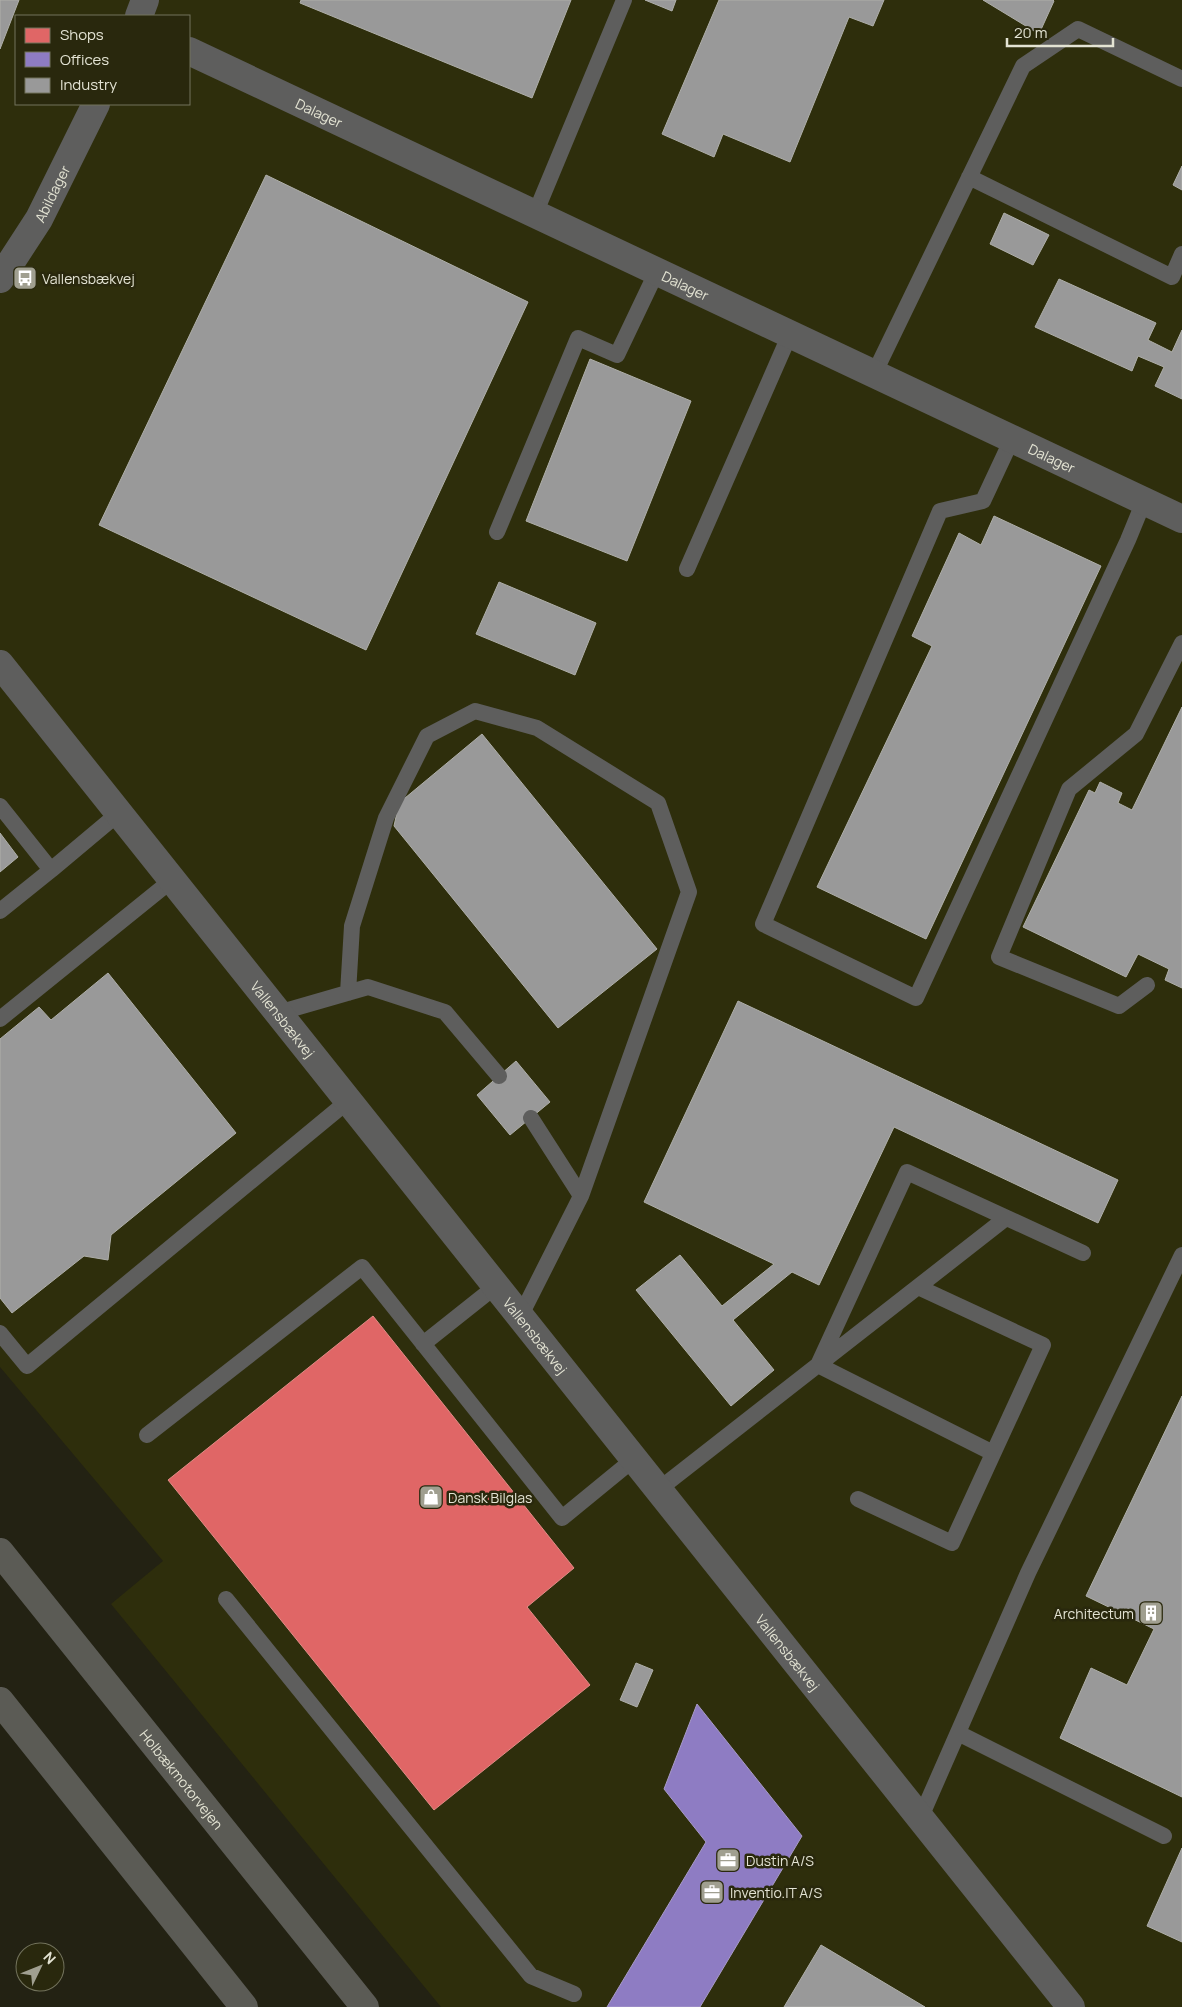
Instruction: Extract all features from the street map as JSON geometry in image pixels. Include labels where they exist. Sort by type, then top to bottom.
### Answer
[{"type":"highway","name":"Holbækmotorvejen","points":[[0,1552],[365,2007]]},
{"type":"highway","points":[[0,1701],[244,2007]]},
{"type":"street","points":[[138,15],[145,0]]},
{"type":"street","name":"Dalager","points":[[190,51],[1182,519]]},
{"type":"street","name":"Abildager","points":[[0,279],[39,219],[96,105]]},
{"type":"street","name":"Vallensbækvej","points":[[0,664],[1070,2007]]},
{"type":"lane","points":[[536,214],[624,0]]},
{"type":"lane","points":[[874,374],[1023,66],[1078,30],[1182,78]]},
{"type":"lane","points":[[969,177],[1172,277],[1182,254]]},
{"type":"lane","points":[[496,532],[578,338],[617,355],[657,271]]},
{"type":"lane","points":[[688,569],[790,334]]},
{"type":"lane","points":[[1012,439],[983,501],[940,511],[763,924],[916,998],[1128,540],[1144,501]]},
{"type":"lane","points":[[1146,985],[1119,1006],[999,957],[1069,789],[1136,734],[1182,643]]},
{"type":"lane","points":[[348,993],[352,926],[386,818],[427,736],[475,711],[537,728],[658,804],[688,892],[581,1196],[520,1317]]},
{"type":"lane","points":[[0,806],[51,870]]},
{"type":"lane","points":[[0,911],[119,813]]},
{"type":"lane","points":[[0,1019],[172,880]]},
{"type":"lane","points":[[278,1013],[368,987],[445,1012],[500,1076]]},
{"type":"lane","points":[[0,1333],[27,1366],[348,1101]]},
{"type":"lane","points":[[531,1118],[581,1196]]},
{"type":"lane","points":[[818,1365],[907,1172],[1083,1253]]},
{"type":"lane","points":[[658,1490],[1006,1218]]},
{"type":"lane","points":[[920,1819],[1028,1573],[1182,1255]]},
{"type":"lane","points":[[147,1435],[362,1267],[562,1518],[634,1459]]},
{"type":"lane","points":[[423,1344],[496,1286]]},
{"type":"lane","points":[[858,1498],[952,1543],[1043,1345],[918,1287]]},
{"type":"lane","points":[[818,1365],[993,1453]]},
{"type":"lane","points":[[226,1599],[531,1976],[574,1994]]},
{"type":"lane","points":[[958,1734],[1164,1836]]},
{"type":"shaded area","points":[[0,0],[1182,0],[1182,2007],[441,2007],[111,1604],[163,1561],[0,1367]]},
{"type":"building: Shops","points":[[373,1316],[574,1568],[527,1607],[590,1685],[434,1810],[168,1480]]},
{"type":"building: Offices","points":[[697,1704],[802,1836],[700,2007],[607,2007],[706,1842],[664,1789]]},
{"type":"building: Industry","points":[[0,0],[19,0],[0,49]]},
{"type":"building: Industry","points":[[301,0],[571,0],[532,98],[300,3]]},
{"type":"building: Industry","points":[[645,0],[676,0],[672,11]]},
{"type":"building: Industry","points":[[719,0],[884,0],[873,26],[849,17],[790,162],[723,134],[714,157],[662,134]]},
{"type":"building: Industry","points":[[983,0],[1053,0],[1054,1],[1039,34]]},
{"type":"building: Industry","points":[[1182,166],[1182,190],[1173,185]]},
{"type":"building: Industry","points":[[266,175],[528,302],[366,650],[99,525]]},
{"type":"building: Industry","points":[[1004,213],[1049,235],[1033,265],[990,244]]},
{"type":"building: Industry","points":[[1059,279],[1156,323],[1148,340],[1172,352],[1182,330],[1182,399],[1155,386],[1164,367],[1138,356],[1132,371],[1035,327]]},
{"type":"building: Industry","points":[[590,359],[691,401],[627,561],[526,521]]},
{"type":"building: Industry","points":[[994,516],[1101,566],[926,939],[817,887],[932,646],[912,636],[959,533],[981,545]]},
{"type":"building: Industry","points":[[499,582],[596,623],[575,675],[476,634]]},
{"type":"building: Industry","points":[[1182,707],[1182,988],[1165,980],[1169,969],[1138,954],[1126,977],[1023,927],[1089,790],[1095,793],[1100,782],[1122,793],[1118,803],[1132,810]]},
{"type":"building: Industry","points":[[482,734],[657,949],[558,1028],[394,826],[399,803]]},
{"type":"building: Industry","points":[[0,833],[18,857],[0,872]]},
{"type":"building: Industry","points":[[108,973],[236,1133],[111,1235],[108,1260],[84,1256],[12,1313],[0,1298],[0,1039],[39,1007],[51,1020]]},
{"type":"building: Industry","points":[[738,1001],[1118,1180],[1098,1223],[894,1127],[819,1285],[792,1272],[733,1320],[774,1370],[731,1406],[636,1290],[680,1255],[722,1306],[774,1264],[644,1202]]},
{"type":"building: Industry","points":[[516,1061],[550,1102],[510,1135],[477,1095]]},
{"type":"building: Industry","name":"Architectum","points":[[1182,1396],[1182,1797],[1060,1738],[1091,1668],[1127,1685],[1154,1629],[1086,1596]]},
{"type":"building: Industry","points":[[636,1663],[653,1670],[637,1707],[620,1700]]},
{"type":"building: Industry","points":[[1182,1848],[1182,1942],[1147,1926]]},
{"type":"building: Industry","points":[[821,1945],[925,2007],[784,2007]]},
{"type":"place","name":"Vallensbækvej","points":[[25,278]]},
{"type":"place","name":"Dansk Bilglas","points":[[431,1497]]},
{"type":"place","name":"Architectum","points":[[1151,1613]]},
{"type":"place","name":"Dustin A/S","points":[[728,1860]]},
{"type":"place","name":"Inventio.IT A/S","points":[[712,1892]]}]
